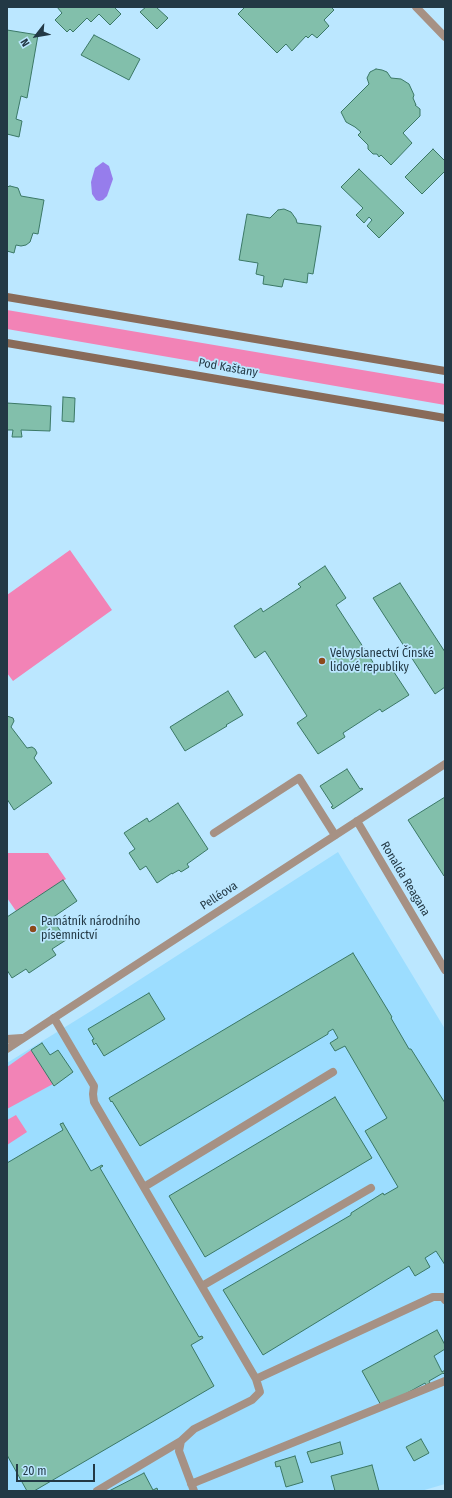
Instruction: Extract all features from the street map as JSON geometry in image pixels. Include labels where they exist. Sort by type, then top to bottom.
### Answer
[{"type":"main road","points":[[7,297],[445,372]]},
{"type":"main road","name":"Pod Kaštany","points":[[7,342],[445,418]]},
{"type":"street","points":[[416,7],[445,37]]},
{"type":"street","name":"Pelléova","points":[[7,1049],[445,764]]},
{"type":"street","points":[[214,833],[299,778],[335,835]]},
{"type":"street","name":"Ronalda Reagana","points":[[357,821],[445,970]]},
{"type":"street","points":[[54,1018],[94,1086],[94,1102],[256,1379],[260,1392],[252,1400],[194,1429],[181,1441],[97,1491]]},
{"type":"street","points":[[7,1039],[22,1038]]},
{"type":"street","points":[[144,1187],[333,1072]]},
{"type":"street","points":[[202,1286],[371,1188]]},
{"type":"street","points":[[256,1379],[433,1297],[443,1297],[445,1300]]},
{"type":"street","points":[[181,1441],[179,1451],[192,1487],[445,1381]]},
{"type":"shaded area","points":[[103,162],[109,166],[113,179],[107,196],[103,200],[99,201],[96,200],[92,194],[91,182],[95,168]]},
{"type":"shaded area","points":[[7,310],[445,384],[445,405],[7,329]]},
{"type":"shaded area","points":[[70,550],[112,610],[13,681],[7,673],[7,595]]},
{"type":"shaded area","points":[[338,852],[445,1029],[445,1484],[421,1491],[7,1491],[7,1063],[91,1011]]},
{"type":"shaded area","points":[[7,853],[48,853],[66,879],[16,911],[7,898]]},
{"type":"shaded area","points":[[31,1050],[53,1084],[7,1109],[7,1067]]},
{"type":"shaded area","points":[[16,1115],[27,1132],[7,1145],[7,1120]]},
{"type":"building","points":[[57,7],[116,7],[115,8],[121,14],[110,25],[99,14],[91,22],[87,18],[73,32],[70,29],[67,32],[55,20],[62,13]]},
{"type":"building","points":[[146,7],[156,7],[168,18],[157,29],[140,12]]},
{"type":"building","points":[[245,7],[331,7],[334,10],[324,20],[329,26],[317,38],[312,34],[308,38],[306,36],[292,51],[286,44],[277,53],[238,14]]},
{"type":"building","points":[[7,30],[38,35],[27,98],[21,96],[16,119],[22,121],[19,137],[7,134]]},
{"type":"building","points":[[94,35],[140,59],[129,80],[81,55]]},
{"type":"building","points":[[376,69],[387,72],[391,78],[401,79],[409,84],[414,95],[413,98],[415,105],[420,109],[420,116],[403,133],[412,143],[391,165],[381,155],[379,157],[377,154],[373,154],[368,149],[368,145],[358,135],[361,132],[346,122],[341,112],[369,84],[367,78],[370,72]]},
{"type":"building","points":[[433,149],[445,161],[445,171],[422,194],[405,177]]},
{"type":"building","points":[[359,169],[404,213],[379,238],[367,226],[372,220],[369,217],[364,223],[356,215],[363,208],[341,187]]},
{"type":"building","points":[[10,186],[18,188],[21,196],[44,200],[38,234],[33,233],[30,242],[26,245],[16,245],[14,253],[7,251],[7,187]]},
{"type":"building","points":[[284,209],[291,212],[297,223],[321,226],[313,274],[308,273],[307,283],[284,279],[282,287],[263,284],[264,276],[256,274],[258,263],[239,260],[247,214],[270,218],[278,210]]},
{"type":"building","points":[[63,397],[75,398],[74,422],[62,421]]},
{"type":"building","points":[[7,403],[51,406],[50,431],[21,430],[22,437],[12,437],[13,430],[7,430]]},
{"type":"building","name":"Velvyslanectví Čínské lidové republiky","points":[[325,566],[346,598],[336,605],[378,670],[388,663],[409,695],[382,712],[380,709],[343,733],[345,737],[318,754],[297,723],[307,716],[265,651],[255,658],[234,626],[261,608],[263,612],[301,587],[298,584]]},
{"type":"building","points":[[400,583],[445,652],[445,687],[435,694],[373,598]]},
{"type":"building","points":[[228,691],[243,715],[185,751],[170,727]]},
{"type":"building","points":[[7,716],[13,718],[14,721],[11,727],[27,748],[32,747],[35,749],[37,753],[34,758],[52,783],[14,810],[7,799]]},
{"type":"building","points":[[347,769],[360,789],[363,789],[333,809],[331,807],[333,806],[320,786]]},
{"type":"building","points":[[445,797],[445,875],[444,876],[408,820]]},
{"type":"building","points":[[178,803],[208,849],[187,864],[189,867],[181,872],[179,870],[172,873],[157,883],[146,866],[140,870],[129,853],[135,849],[124,833],[147,818],[149,822]]},
{"type":"building","name":"Památník národního písemnictví","points":[[63,880],[77,901],[52,918],[66,940],[52,949],[56,955],[29,973],[26,969],[12,978],[7,970],[7,917]]},
{"type":"building","points":[[353,953],[392,1017],[391,1018],[409,1049],[411,1049],[445,1103],[445,1265],[436,1251],[425,1258],[430,1267],[415,1276],[409,1266],[263,1355],[223,1290],[351,1215],[351,1213],[383,1193],[384,1195],[398,1187],[365,1131],[387,1118],[345,1046],[335,1051],[330,1043],[338,1038],[333,1029],[328,1032],[328,1034],[140,1146],[109,1098]]},
{"type":"building","points":[[149,993],[165,1019],[104,1056],[96,1043],[94,1045],[92,1040],[94,1039],[88,1029]]},
{"type":"building","points":[[42,1043],[50,1055],[58,1050],[73,1072],[54,1086],[31,1050]]},
{"type":"building","points":[[335,1097],[372,1158],[205,1257],[169,1196]]},
{"type":"building","points":[[63,1123],[91,1171],[102,1165],[103,1166],[100,1168],[199,1337],[202,1336],[203,1338],[191,1345],[214,1386],[34,1491],[27,1491],[7,1455],[7,1163],[63,1130],[60,1124]]},
{"type":"building","points":[[437,1330],[445,1345],[445,1349],[434,1356],[442,1372],[445,1370],[445,1375],[443,1373],[429,1381],[430,1383],[426,1385],[425,1383],[382,1407],[362,1371]]},
{"type":"building","points":[[421,1439],[429,1453],[414,1461],[406,1447]]},
{"type":"building","points":[[340,1442],[343,1454],[311,1463],[307,1452]]},
{"type":"building","points":[[295,1456],[303,1482],[286,1487],[280,1466],[276,1467],[275,1462]]},
{"type":"building","points":[[372,1465],[379,1491],[335,1491],[331,1476]]},
{"type":"building","points":[[144,1473],[153,1490],[157,1488],[158,1491],[109,1491]]},
{"type":"place","name":"Velvyslanectví Čínské lidové republiky","points":[[322,661]]},
{"type":"place","name":"Památník národního písemnictví","points":[[33,929]]}]
